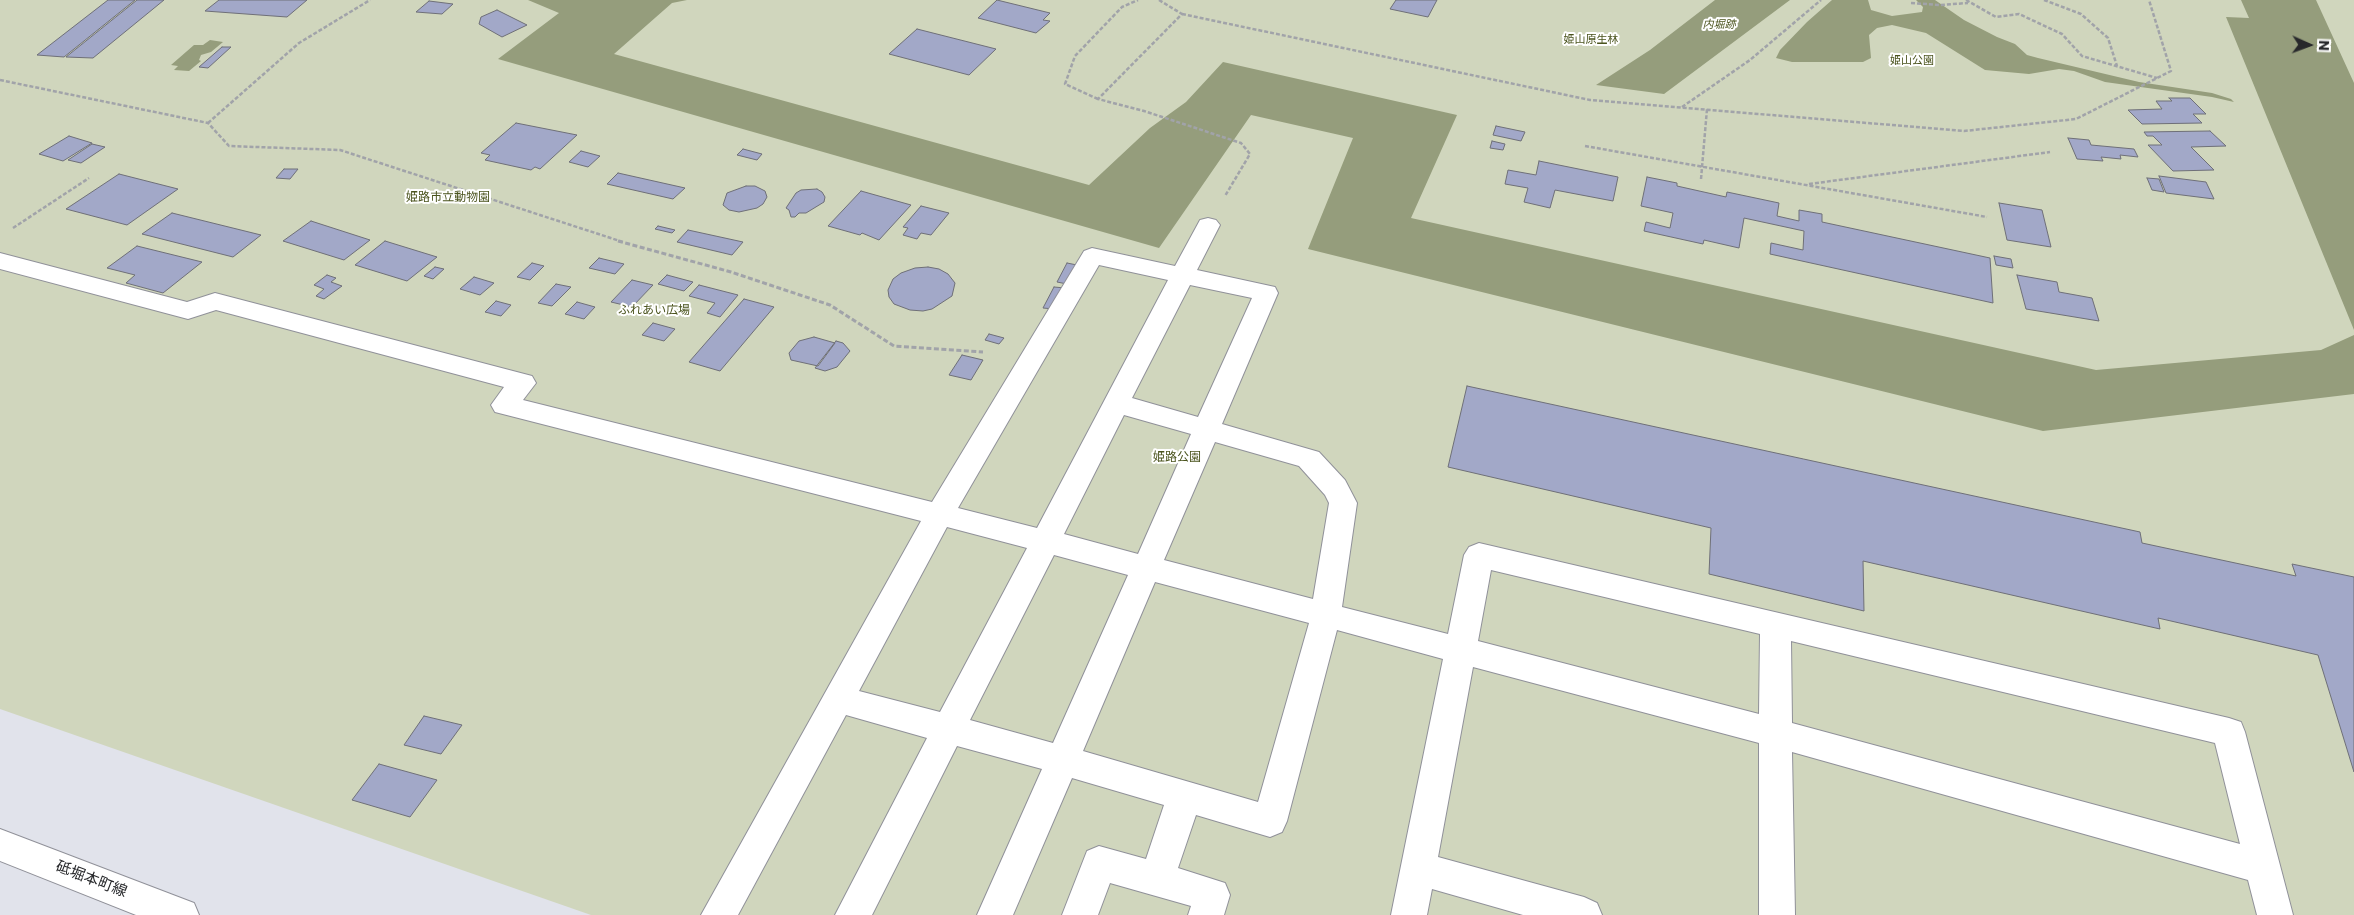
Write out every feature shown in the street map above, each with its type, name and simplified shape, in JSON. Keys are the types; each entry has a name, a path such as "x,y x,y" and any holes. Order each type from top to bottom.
{"street":[{"path":"853,915 1208,225"},
{"path":"719,915 940,515 1092,256 1266,293 995,915"},
{"path":"0,261 188,311 215,301 523,383 504,405 1045,541 1776,733 2263,867"},
{"path":"838,699 1062,760 1270,820 1326,616 1343,503 1335,488 1309,459 1116,403"},
{"path":"1409,915 1479,555 2229,732 2275,915"},
{"path":"1775,625 1777,915"},
{"path":"1157,879 1185,795"},
{"name":"砥堀本町線","path":"0,845 182,915"},
{"path":"1080,915 1099,862 1212,894 1206,915"},
{"path":"1418,868 1584,915"}],"path":[{"path":"208,123 299,43 370,0"},
{"path":"1138,0 1122,7 1075,56 1065,84 1098,99 1144,111 1241,142 1250,154 1208,225"},
{"path":"1159,0 1182,14 1590,100 1964,131 2076,119 2171,71 2149,0"},
{"path":"1682,107 1750,60 1821,0"},
{"path":"1966,0 1968,4"},
{"path":"2044,0 2081,14 2108,38 2117,66"},
{"path":"1910,3 1968,4 1996,17 2019,14 2062,34 2082,56 2157,78"},
{"path":"1098,99 1182,14"},
{"path":"0,80 208,123 229,146 340,150 592,234 730,272 830,305 894,346 982,352"},
{"path":"1701,179 1707,109"},
{"path":"1585,146 1987,217"},
{"path":"1806,185 2050,152"},
{"path":"8,232 90,178"}],"green space":[{"name":"姫路公園","path":"0,0 2354,0 2354,915 591,915 0,709"}],"water":[{"path":"528,0 687,0 672,3 614,54 1089,185 1150,128 1186,102 1223,62 1457,115 1411,218 2096,370 2321,350 2354,335 2354,394 2043,431 1308,249 1353,138 1251,115 1159,248 498,59 559,13"},
{"name":"内堀跡","path":"1715,0 1790,0 1664,94 1596,85 1650,50"},
{"path":"1832,0 1868,0 1871,10 1892,16 1922,12 1923,7 1916,0 1935,0 1964,20 2015,44 2027,55 2139,82 2212,93 2231,99 2234,102 2212,97 2105,82 2074,71 2059,69 2029,74 1985,70 1926,33 1892,25 1877,28 1869,35 1871,58 1863,62 1792,62 1776,58 1780,50 1807,22"},
{"path":"2241,0 2316,0 2354,83 2354,330 2226,17 2249,18"},
{"path":"210,40 223,42 211,52 201,55 199,60 201,61 189,71 174,70 178,66 171,65 194,45 203,45"}],"building":[{"path":"108,0 135,0 64,57 37,55"},
{"path":"137,0 164,0 93,58 66,57"},
{"path":"219,0 307,0 287,17 205,11"},
{"path":"997,0 1050,13 1043,20 1050,21 1036,33 978,18"},
{"path":"1396,0 1437,0 1428,17 1390,9"},
{"path":"429,1 453,4 442,14 416,12"},
{"path":"497,10 527,25 502,37 479,24 481,17"},
{"path":"917,29 996,49 969,75 889,54"},
{"path":"222,47 231,47 208,68 199,67"},
{"path":"2169,98 2190,98 2206,114 2193,114 2202,123 2142,124 2128,110 2162,109 2156,101 2172,101"},
{"path":"516,123 577,135 540,169 535,167 531,170 485,160 490,155 481,153"},
{"path":"1496,126 1525,132 1521,141 1493,135"},
{"path":"2210,131 2226,146 2191,147 2214,170 2173,171 2148,145 2162,145 2153,136 2147,136 2144,132"},
{"path":"69,136 92,143 63,161 39,154"},
{"path":"2068,138 2089,140 2091,145 2134,149 2138,157 2120,155 2121,159 2101,157 2103,161 2077,159"},
{"path":"1492,141 1505,144 1503,150 1490,148"},
{"path":"92,144 105,147 81,163 68,160"},
{"path":"743,149 762,154 757,160 737,155"},
{"path":"581,151 600,156 588,167 569,162"},
{"path":"1539,161 1618,177 1613,201 1555,190 1550,208 1524,202 1528,188 1505,184 1508,170 1536,175"},
{"path":"284,169 298,169 290,179 276,178"},
{"path":"618,173 685,188 673,199 607,184"},
{"path":"119,174 178,189 127,225 66,209"},
{"path":"2159,176 2206,182 2214,199 2166,193"},
{"path":"1647,177 1677,183 1677,186 1726,197 1727,192 1779,203 1777,216 1799,221 1799,210 1822,214 1822,222 1990,258 1993,303 1770,254 1771,243 1803,250 1804,231 1744,218 1739,248 1704,240 1703,244 1644,231 1646,222 1670,228 1673,213 1641,206"},
{"path":"2147,178 2159,179 2164,192 2152,190"},
{"path":"746,186 755,186 765,191 767,197 763,204 757,208 739,212 729,210 723,205 727,193"},
{"path":"817,189 825,197 824,202 806,213 799,213 795,217 791,217 789,210 786,208 796,193 801,190"},
{"path":"861,191 911,205 879,240 862,233 860,235 828,226"},
{"path":"1999,203 2042,210 2051,247 2007,240"},
{"path":"921,206 949,213 931,235 921,233 917,239 903,235 908,228 903,227"},
{"path":"172,213 261,235 233,257 142,234"},
{"path":"311,221 370,240 344,260 283,241"},
{"path":"658,226 675,230 672,233 655,229"},
{"path":"688,230 743,242 732,255 677,242"},
{"path":"385,241 437,257 407,281 355,265"},
{"path":"137,246 202,262 163,293 126,283 135,275 107,268"},
{"path":"1994,256 2011,259 2013,268 1996,265"},
{"path":"599,258 624,264 615,274 589,268"},
{"path":"532,263 544,266 530,280 517,277"},
{"path":"1067,263 1077,265 1067,284 1057,282"},
{"path":"435,267 444,269 433,279 424,276"},
{"path":"928,267 939,269 948,274 955,283 952,296 932,309 923,311 910,310 894,304 889,297 888,290 893,279 901,273 915,268"},
{"path":"327,275 336,278 331,282 342,286 324,299 316,296 324,289 314,285"},
{"path":"667,275 693,282 684,291 658,284"},
{"path":"2017,275 2057,282 2059,292 2092,298 2099,321 2026,309"},
{"path":"474,277 494,283 480,295 460,289"},
{"path":"632,280 653,285 632,307 611,302"},
{"path":"556,284 571,287 552,306 538,303"},
{"path":"699,285 738,295 720,317 707,313 715,303 689,296"},
{"path":"1054,287 1065,288 1054,309 1043,308"},
{"path":"744,299 774,307 720,371 689,362"},
{"path":"496,301 511,305 501,316 485,312"},
{"path":"577,302 595,307 584,319 565,314"},
{"path":"653,323 675,329 664,341 642,335"},
{"path":"989,334 1004,338 999,344 985,340"},
{"path":"814,337 835,343 818,366 791,360 789,353 799,341"},
{"path":"836,341 843,343 850,351 837,367 825,371 815,368"},
{"path":"962,355 983,360 971,380 949,375"},
{"path":"1467,386 2140,532 2142,543 2296,576 2292,564 2354,577 2354,772 2318,655 2158,618 2160,629 1863,561 1864,611 1709,574 1711,528 1448,467"},
{"path":"424,716 462,725 441,754 404,745"},
{"path":"379,764 437,780 410,817 352,800"}],"park label":[{"name":"姫山原生林","path":"1591,40"},
{"name":"姫山公園","path":"1912,61"},
{"name":"姫路市立動物園","path":"448,198"},
{"name":"ふれあい広場","path":"654,311"}]}
